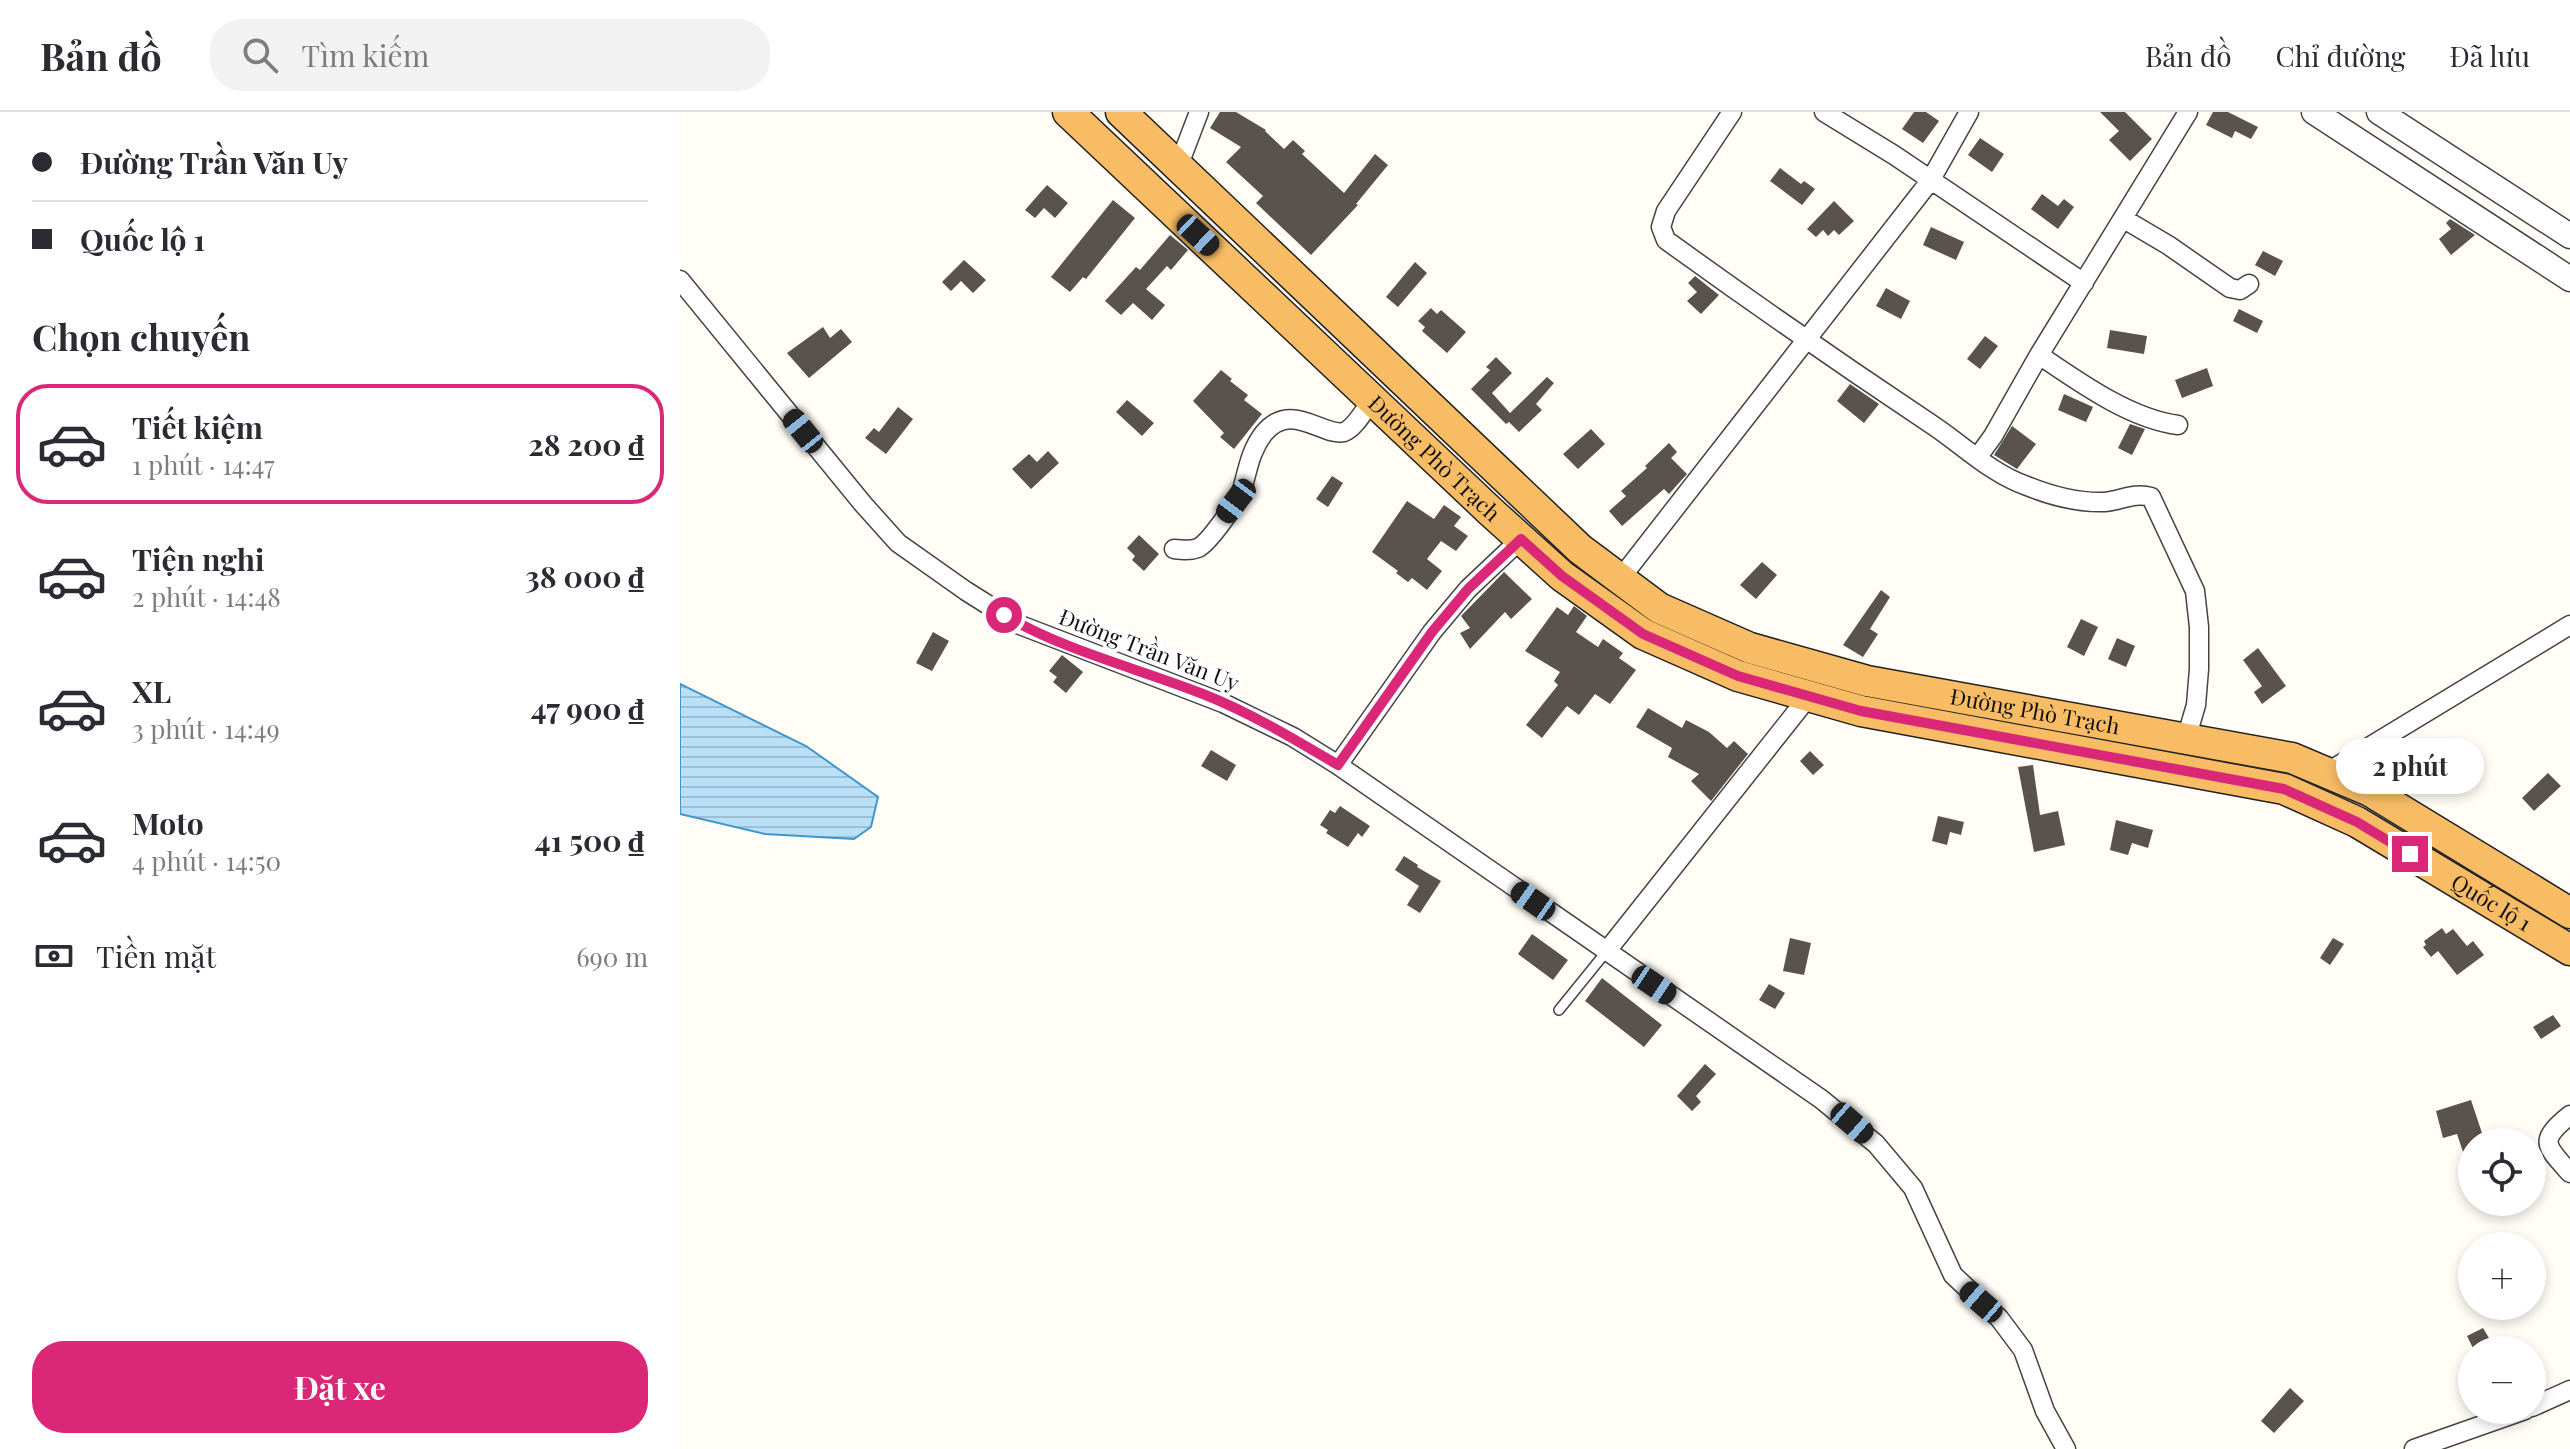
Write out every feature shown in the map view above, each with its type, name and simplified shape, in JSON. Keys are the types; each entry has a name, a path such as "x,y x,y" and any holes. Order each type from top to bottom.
{"highway":[{"name":"Đường Phò Trạch","path":"1068,112 1521,539 1562,576 1643,634 1738,676 1861,711 2284,789"},
{"name":"Đường Phò Trạch","path":"1121,112 1580,549 1659,608 1750,648 1867,681 2292,758"},
{"name":"Quốc lộ 1","path":"2292,758 2370,791 2570,913"},
{"name":"Quốc lộ 1","path":"2284,789 2357,822 2570,950"}],"street":[{"path":"1178,167 1199,112"},
{"path":"1732,112 1666,211 1661,227 1666,240 1806,341 1959,443 1997,473 2027,487 2076,502 2107,502 2142,494 2151,497 2195,591 2199,669 2196,705 2186,739"},
{"path":"1824,112 1894,155 2084,283"},
{"path":"1620,579 1930,181 1969,112"},
{"path":"1977,458 2188,112"},
{"path":"2314,112 2570,279"},
{"path":"2379,112 2570,236"},
{"path":"2124,219 2230,288 2244,289 2249,284"},
{"name":"Đường Trần Văn Uy","path":"680,280 898,543 1020,625 1223,703 1293,737 1821,1099 1876,1144 1913,1188 1953,1275 1999,1318 2016,1339 2029,1363 2045,1411 2066,1449"},
{"path":"2039,355 2092,389 2150,419 2178,425"},
{"path":"1174,549 1193,549 1204,544 1240,495 1252,452 1270,427 1284,421 1304,420 1343,432 1351,427 1372,400"},
{"path":"1338,765 1432,632 1468,589 1521,539"},
{"path":"2326,773 2570,625"},
{"path":"1606,952 1809,696"},
{"path":"2570,1115 2551,1130 2548,1145 2570,1173"},
{"path":"2546,1401 2570,1390"},
{"path":"2414,1449 2485,1424"}],"lane":[{"path":"1559,1010 1606,952"}],"water":[{"path":"680,684 806,746 878,797 871,827 854,839 765,834 680,814"}],"building":[{"path":"1220,112 1236,112 1266,130 1284,149 1293,140 1305,151 1302,154 1344,193 1375,154 1388,165 1358,205 1311,255 1256,203 1263,196 1226,162 1241,147 1210,128"},
{"path":"1914,112 1926,112 1939,121 1923,143 1902,129"},
{"path":"2100,112 2125,112 2152,139 2130,161 2109,140 2119,131"},
{"path":"2213,112 2228,112 2258,127 2251,139 2235,131 2232,138 2206,125"},
{"path":"1980,138 2004,154 1992,172 1968,155"},
{"path":"1780,168 1801,184 1804,181 1815,189 1802,205 1770,181"},
{"path":"1047,185 1068,203 1055,218 1044,208 1035,218 1025,210"},
{"path":"2042,194 2058,206 2064,199 2074,207 2058,229 2031,209"},
{"path":"1113,200 1135,218 1086,279 1083,277 1070,292 1051,277"},
{"path":"1834,201 1854,221 1839,235 1834,230 1828,236 1823,230 1816,237 1807,229"},
{"path":"2450,219 2475,235 2451,255 2439,239 2451,229 2446,223"},
{"path":"1931,227 1964,242 1956,260 1923,245"},
{"path":"1170,235 1188,250 1171,270 1167,266 1146,289 1165,305 1152,320 1133,303 1121,315 1105,301 1136,267 1140,270"},
{"path":"2263,251 2283,261 2275,276 2255,265"},
{"path":"964,260 986,280 973,293 961,281 951,291 942,282"},
{"path":"1415,262 1427,273 1398,307 1386,297"},
{"path":"1695,276 1719,295 1701,314 1687,301 1697,292 1688,283"},
{"path":"1886,288 1910,301 1901,319 1876,306"},
{"path":"1431,308 1437,314 1441,310 1466,332 1447,353 1422,331 1425,327 1418,321"},
{"path":"2239,309 2263,321 2257,333 2233,321"},
{"path":"823,327 830,338 841,329 852,342 809,378 787,353"},
{"path":"2110,330 2147,336 2144,354 2107,348"},
{"path":"1985,336 1998,346 1980,369 1967,359"},
{"path":"1496,357 1512,373 1492,393 1510,413 1547,377 1554,383 1536,404 1542,410 1519,432 1509,422 1506,424 1471,389 1490,370 1486,367"},
{"path":"2207,368 2213,386 2182,398 2175,380"},
{"path":"1221,370 1248,395 1244,400 1262,414 1234,449 1220,437 1224,433 1193,401"},
{"path":"1850,384 1879,404 1864,423 1837,401"},
{"path":"2064,394 2093,407 2086,422 2058,410"},
{"path":"1127,400 1154,423 1142,436 1116,412"},
{"path":"898,407 913,419 886,454 865,438 874,428 879,432"},
{"path":"2130,424 2145,429 2132,455 2118,448"},
{"path":"2012,426 2036,444 2017,469 1994,455"},
{"path":"1591,429 1605,444 1578,469 1563,454"},
{"path":"1669,443 1677,452 1671,458 1687,474 1669,494 1664,489 1622,526 1609,511 1626,496 1621,491"},
{"path":"1048,451 1059,463 1031,489 1012,469 1029,454 1037,462"},
{"path":"1332,476 1343,483 1328,507 1316,499"},
{"path":"1407,501 1434,519 1444,505 1461,517 1454,526 1468,536 1456,551 1441,541 1427,559 1442,571 1427,590 1412,578 1408,582 1372,552"},
{"path":"1139,535 1159,554 1144,571 1132,560 1135,556 1127,548"},
{"path":"1762,562 1777,575 1756,599 1740,585"},
{"path":"1504,572 1532,599 1511,619 1505,612 1470,649 1460,633 1470,628 1461,616"},
{"path":"1881,590 1890,597 1870,629 1878,634 1863,657 1843,645"},
{"path":"1574,606 1587,616 1576,632 1598,647 1603,639 1623,653 1619,658 1636,670 1610,704 1595,694 1579,715 1567,706 1542,738 1526,725 1558,685 1554,681 1560,672 1525,651 1557,607 1568,615"},
{"path":"2081,619 2098,627 2084,656 2067,647"},
{"path":"933,632 949,641 932,671 916,663"},
{"path":"2117,638 2135,646 2126,667 2108,659"},
{"path":"2258,648 2286,686 2262,704 2254,692 2262,686 2243,660"},
{"path":"1062,655 1083,672 1066,693 1053,682 1057,677 1049,671"},
{"path":"1648,708 1682,728 1686,720 1709,732 1727,748 1734,741 1748,754 1711,801 1691,781 1699,774 1668,757 1672,748 1636,727"},
{"path":"1211,750 1236,765 1227,781 1201,766"},
{"path":"1810,751 1824,765 1813,775 1800,761"},
{"path":"2033,765 2040,815 2058,811 2065,845 2034,852 2018,767"},
{"path":"2548,773 2561,786 2534,811 2522,798"},
{"path":"1340,806 1370,826 1362,837 1358,833 1348,847 1326,833 1328,830 1320,825 1330,810 1335,813"},
{"path":"1938,816 1964,822 1961,835 1950,832 1947,845 1932,841"},
{"path":"2116,820 2153,830 2148,848 2132,843 2128,855 2110,850"},
{"path":"1404,856 1441,881 1420,913 1407,905 1419,886 1395,870"},
{"path":"2442,928 2446,934 2453,929 2467,946 2473,941 2484,955 2457,975 2438,951 2431,957 2423,947 2426,945 2424,941"},
{"path":"1532,934 1568,960 1553,980 1518,954"},
{"path":"1790,938 1811,943 1804,975 1783,971"},
{"path":"2333,938 2344,944 2330,965 2320,958"},
{"path":"1602,978 1662,1025 1644,1047 1585,1001"},
{"path":"1769,984 1785,993 1775,1009 1759,1000"},
{"path":"2553,1015 2561,1026 2541,1039 2533,1027"},
{"path":"1705,1064 1716,1074 1696,1096 1701,1102 1692,1111 1677,1096"},
{"path":"2471,1100 2480,1128 2458,1128 2458,1137 2457,1134 2443,1138 2436,1111"},
{"path":"2483,1328 2488,1336 2467,1336"},
{"path":"2290,1388 2304,1401 2274,1433 2261,1421"}],"route":[{"path":"1004,615 1036,632 1223,703 1293,737 1338,765 1432,632 1468,589 1521,539 1562,576 1643,634 1738,676 1861,711 2284,789 2357,822 2410,854"}]}
